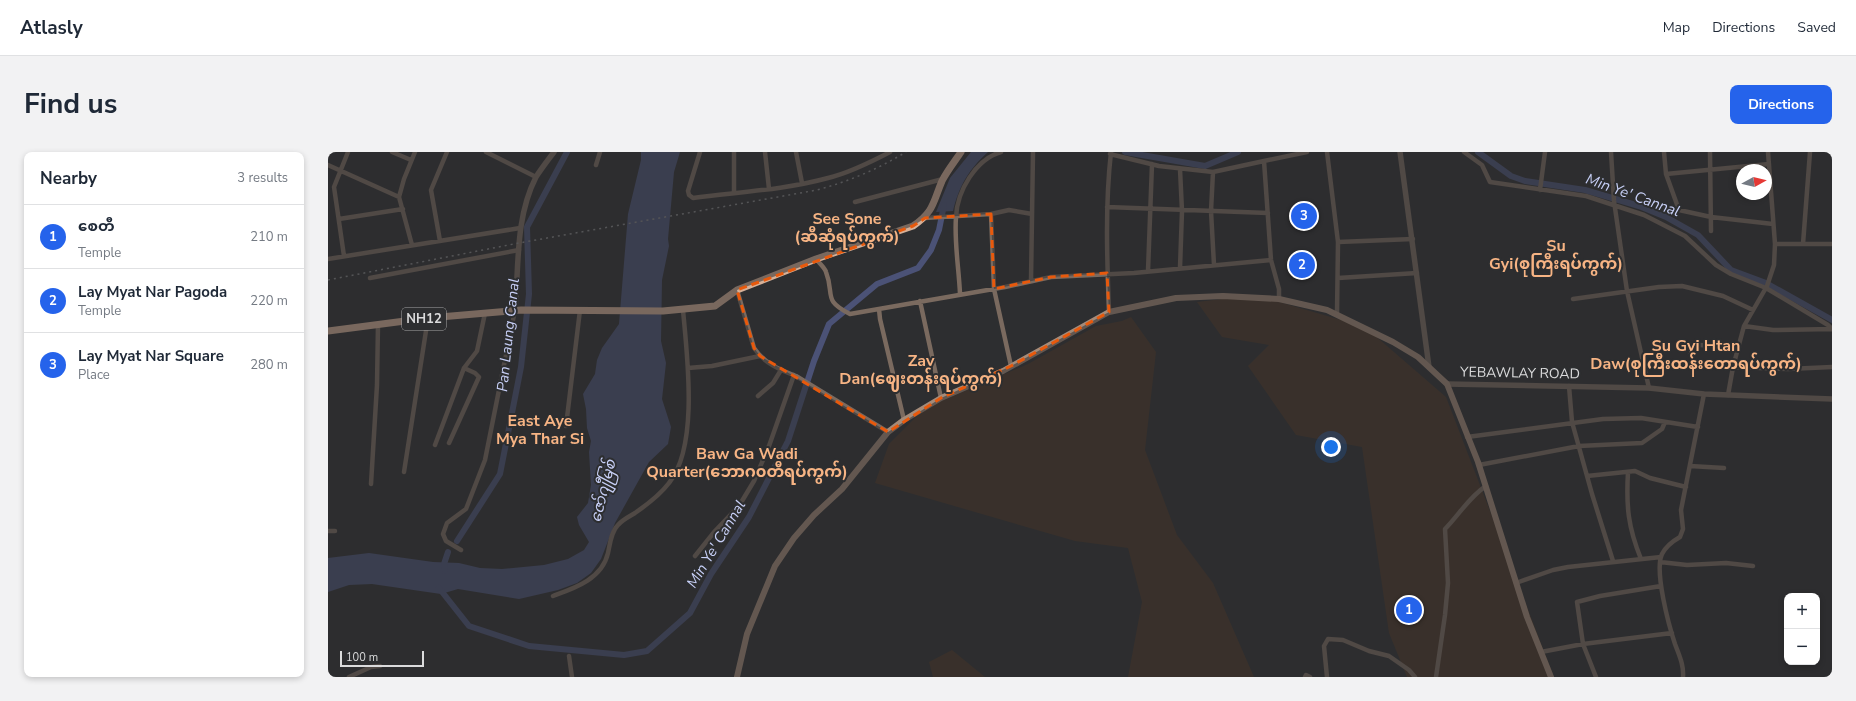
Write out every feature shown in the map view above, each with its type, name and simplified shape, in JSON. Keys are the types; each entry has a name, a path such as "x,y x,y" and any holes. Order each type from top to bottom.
{"highway":[{"path":"929,218 943,179 961,152"},
{"name":"NH12","path":"328,331 428,318 518,310 611,309 664,311 715,306 737,290 816,259 913,226 929,218"}],"main road":[{"path":"737,677 747,634 775,566 794,538 814,515 842,489 888,432 904,420 941,398 1011,366 1109,312 1176,298 1223,296 1279,299 1327,310 1394,342 1418,357 1447,384 1479,465 1516,583 1551,677"}],"street":[{"path":"344,256 334,187 348,152"},
{"path":"392,152 411,160"},
{"path":"412,245 399,197 415,152"},
{"path":"440,241 431,190 447,152"},
{"path":"486,152 536,177"},
{"path":"497,157 500,152"},
{"path":"461,550 446,541 443,534 447,523 466,509 485,460 518,310 520,228 524,211 536,177 554,152"},
{"path":"596,165 600,152"},
{"path":"700,152 688,191 689,196 692,198 768,189 829,178 871,162 890,152"},
{"path":"734,152 734,192"},
{"path":"765,152 768,189"},
{"path":"796,152 802,183"},
{"path":"960,294 954,216 968,179 978,166 990,157 1001,152"},
{"path":"1031,281 1033,152"},
{"path":"1109,312 1107,273 1107,207 1110,153 1152,164 1180,169 1212,172 1264,161 1288,154 1307,152"},
{"path":"1327,152 1338,242 1337,314"},
{"path":"1400,152 1413,239 1429,367"},
{"path":"1464,152 1482,165 1490,182 1586,196 1614,203 1644,215 1685,236 1716,266 1731,274 1766,287 1828,325 1832,329"},
{"path":"1540,190 1545,152"},
{"path":"1611,152 1614,203 1628,291 1649,388"},
{"path":"1664,152 1666,174 1679,210 1711,217 1774,224"},
{"path":"1710,152 1711,231"},
{"path":"1768,152 1769,164"},
{"path":"1803,244 1810,152"},
{"path":"1264,161 1271,260 1279,289 1279,299"},
{"path":"1148,271 1152,164"},
{"path":"328,165 399,197"},
{"path":"1666,174 1736,166"},
{"path":"1180,169 1182,211 1180,268"},
{"path":"1212,172 1211,211 1214,265"},
{"path":"855,202 943,179"},
{"path":"1728,395 1733,367 1744,326 1773,273 1775,244 1772,200"},
{"path":"1107,207 1182,211 1268,213"},
{"path":"339,219 403,209"},
{"path":"929,218 991,214 1009,210 1032,214"},
{"path":"991,214 994,289 1011,366"},
{"path":"328,259 344,256 359,256 412,245 520,228"},
{"path":"1338,242 1413,239"},
{"path":"1775,244 1832,244"},
{"path":"370,278 519,250"},
{"path":"816,259 826,271 831,302 837,308 850,314 994,289 1051,277 1148,271 1271,260"},
{"path":"1338,278 1417,273"},
{"path":"1573,299 1628,291 1682,286 1722,296 1752,310"},
{"path":"737,290 754,348 760,356 781,370 824,392 888,432"},
{"path":"920,301 941,398"},
{"path":"879,309 880,319 904,420"},
{"path":"566,426 580,310"},
{"path":"553,596 583,585 601,569 608,555 613,532 618,524 653,501 670,482 681,464 686,434 688,368 683,310"},
{"path":"435,445 464,368 477,351 485,313"},
{"path":"404,472 428,318"},
{"path":"370,484 377,385 378,324"},
{"path":"1744,326 1773,330 1832,329"},
{"path":"1698,345 1739,347"},
{"path":"688,368 712,366 760,356"},
{"path":"1733,367 1788,369 1832,367"},
{"path":"449,443 479,377 475,372 464,368"},
{"path":"758,396 773,383 781,370"},
{"path":"695,556 715,531 739,506 754,481 769,446 795,376"},
{"name":"YEBAWLAY ROAD","path":"1447,384 1649,388 1704,394 1832,399"},
{"path":"1569,386 1572,422 1613,561"},
{"path":"1683,677 1683,666 1672,633 1661,586 1661,559 1671,542 1680,537 1683,529 1681,510 1704,394"},
{"path":"1467,437 1572,422 1641,418 1698,427"},
{"path":"1479,465 1579,446 1642,443 1662,429 1665,422"},
{"path":"1690,466 1724,468"},
{"path":"1587,476 1635,471 1650,478 1686,487"},
{"path":"1628,472 1627,514 1634,542 1641,558"},
{"path":"1436,677 1448,583 1445,529 1457,517 1475,494 1486,486"},
{"path":"328,531 335,531"},
{"path":"1516,583 1553,570 1641,558 1661,559 1687,565 1726,563 1753,566"},
{"path":"1596,677 1583,644 1578,602 1600,596 1661,586"},
{"path":"1541,652 1583,644 1672,633"},
{"path":"1327,677 1324,646 1328,639 1337,638 1369,651 1389,656 1410,670 1416,677"},
{"path":"569,656 572,677"},
{"path":"348,677 371,667 380,666"},
{"path":"1305,677 1310,677"}],"highlighted area":[{"path":"991,214 994,289 1051,277 1107,273 1109,312 1011,366 941,398 888,432 760,356 754,348 737,290 913,226 925,218"}],"shaded area":[{"path":"1255,295 1365,327 1446,397 1554,677 1407,677 1389,633 1362,447 1296,435 1248,366 1269,345 1222,337 1197,302"},
{"path":"1131,317 1156,352 1145,450 1177,535 1213,583 1254,677 1128,677 1142,602 1128,548 1075,541 875,483 889,444 925,408 1028,364 1096,326 1122,321"},
{"path":"952,650 985,677 933,677 929,662"}],"water":[{"name":"ဇော်ဂျီမြစ်","path":"641,152 680,152 674,172 668,239 669,246 662,280 661,341 666,363 662,399 671,427 668,444 649,462 615,523 601,559 591,573 577,583 558,590 519,599 458,589 441,594 372,584 349,585 328,592 328,558 369,553 433,562 459,563 480,568 502,569 544,565 568,559 584,550 589,542 579,525 577,517 588,503 591,485 589,452 591,441 587,428 586,409 583,394 595,374 597,360 602,348 619,324 628,214 641,160"},
{"path":"971,152 988,152 975,165 966,178 958,194 953,211 936,212 950,178"}],"waterway":[{"name":"Pan Laung Canal","path":"457,541 500,474 521,367 529,294 527,227 567,152"},
{"name":"Min Ye' Cannal","path":"1125,152 1205,166 1238,152"},
{"name":"Min Ye' Cannal","path":"1478,152 1511,176 1525,181 1585,190 1639,206 1666,217 1698,235 1731,270 1766,283 1832,320"},
{"name":"Min Ye' Cannal","path":"439,588 469,626 529,646 624,655 647,651 690,613 711,574 749,517 788,441 814,361 829,324 877,284 918,268 931,250 939,230 944,205"},
{"path":"445,571 444,564 448,552"}],"railway":[{"path":"328,280 519,243 817,190 841,183 863,174 906,152"}],"place":[{"name":"Lay Myat Nar Square","path":"1304,216"},
{"name":"Lay Myat Nar Pagoda","path":"1302,265"},
{"name":"စေတီ","path":"1409,610"}],"district":[{"name":"See Sone (ဆီဆုံရပ်ကွက်)","path":"847,228"},
{"name":"Su Gyi(စုကြီးရပ်ကွက်)","path":"1556,255"},
{"name":"Su Gyi Htan Daw(စုကြီးထန်းတောရပ်ကွက်)","path":"1696,355"},
{"name":"Zay Dan(ဈေးတန်းရပ်ကွက်)","path":"921,370"},
{"name":"East Aye Mya Thar Si","path":"540,430"},
{"name":"Baw Ga Wadi Quarter(ဘောဂ၀တီရပ်ကွက်)","path":"747,463"}]}
